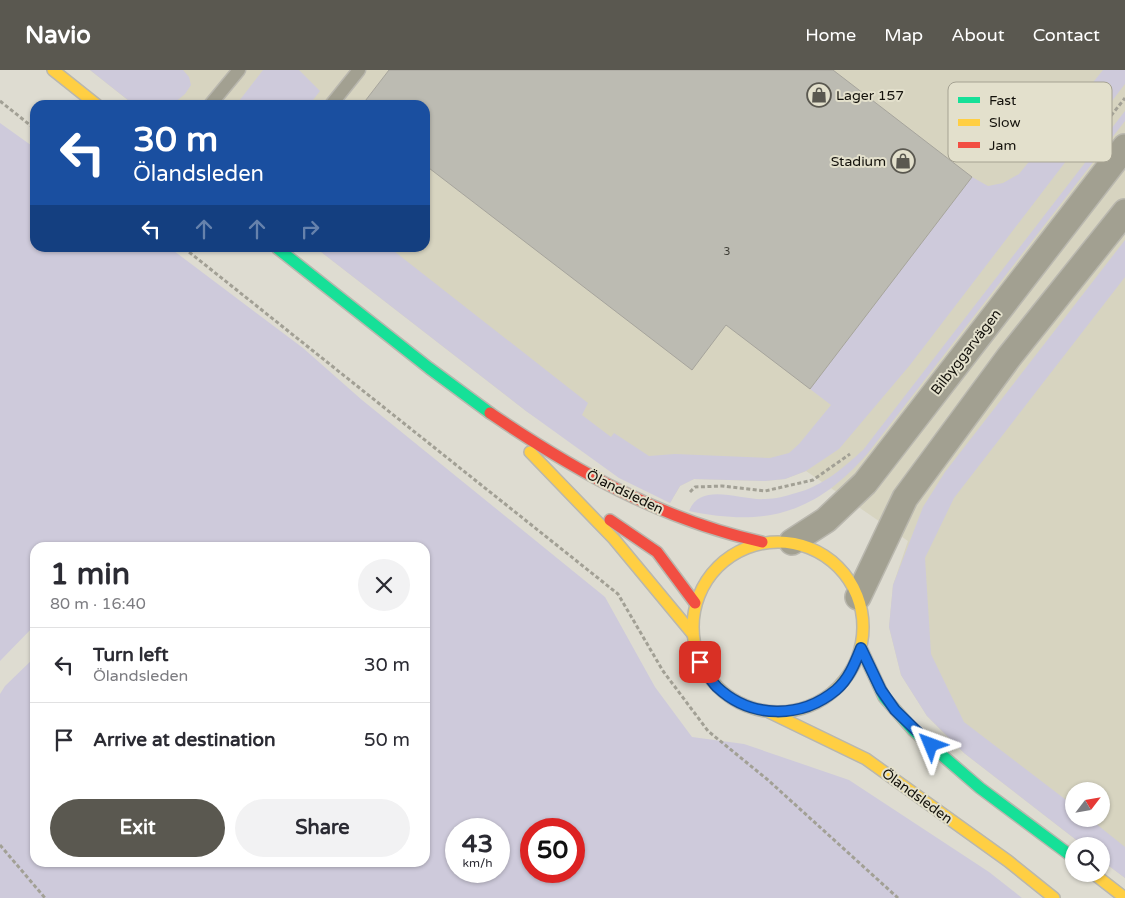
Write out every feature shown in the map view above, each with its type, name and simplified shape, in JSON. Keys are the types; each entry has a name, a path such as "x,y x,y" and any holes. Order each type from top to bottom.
{"main road":[{"path":"52,70 91,100"},
{"name":"Ölandsleden","path":"282,252 498,420 598,481 679,518 710,529 762,542 792,542 817,551 840,568 858,597 864,624 861,648 852,670 837,689 817,704 794,711 770,712"},
{"name":"Ölandsleden","path":"498,420 577,499 641,570 692,633"},
{"name":"Ölandsleden","path":"577,499 657,552 695,603"},
{"name":"Ölandsleden","path":"762,542 737,551 709,576 695,603 692,633 700,662 717,686 741,704 770,712 866,759 1008,861 1054,898"},
{"path":"861,648 881,690 895,710 942,757 1065,851"},
{"path":"1104,882 1125,898"}],"street":[{"name":"Bilbyggarvägen","path":"792,542 826,520 865,483 1125,147"},
{"path":"858,597 905,498 1009,357 1125,212"}],"lane":[{"path":"214,100 239,70"},
{"path":"335,100 359,70"}],"path":[{"path":"1112,114 1125,98"},
{"path":"0,101 30,125"},
{"path":"189,252 618,594 664,671 708,731 768,780 898,898"},
{"path":"679,518 681,501 695,487 722,486 766,491 813,480 852,453"},
{"path":"618,594 641,570"},
{"path":"0,845 45,898"}],"shaded area":[{"path":"90,70 1125,70 1125,878 1110,867 1110,837 1072,837 964,753 927,716 901,675 889,627 893,585 908,541 806,471 785,479 765,481 694,479 680,486 670,503 526,411 321,252 430,252 430,100 128,100"},
{"path":"90,70 183,70 189,77 191,85 178,100 128,100"},
{"path":"263,70 299,70 320,91 313,100 240,100"},
{"path":"1103,70 1125,70 1125,84 1112,101 1112,82 1093,82"},
{"path":"1125,111 1125,121 1112,138 1112,128"},
{"path":"0,123 30,144 30,252 175,252 303,348 362,400 605,597 655,687 692,737 744,744 849,780 989,872 1022,898 0,898 0,694 5,686 30,662 30,867 430,867 430,542 30,542 30,630 0,661"},
{"path":"1029,162 1065,162 910,365 839,449 806,471 785,479 765,481 694,479 680,486 670,503 619,478 526,411 321,252 395,252 588,403 582,415 611,437 614,433 649,456 675,454 770,458 789,453 799,444 831,405 810,389 972,177 988,186 1003,183 1019,174"},
{"path":"1086,162 1093,162 868,453 848,474 828,490 788,511 766,516 742,517 717,516 689,511 695,502 703,497 712,495 722,494 769,499 806,490 832,476 863,450"},
{"path":"1125,240 1125,277 954,498 925,558 931,654 964,722 1065,799 1065,828 1101,828 1125,847 1125,878 1110,867 1110,837 1072,837 964,753 927,716 901,675 889,627 893,585 923,507 945,472"}],"building":[{"path":"389,70 833,70 948,159 948,162 953,162 972,177 810,389 726,325 692,370 430,169 430,100 366,100"}],"traffic: fast":[{"path":"282,252 429,368 490,413"},
{"path":"861,648 884,697 914,731 980,788 1065,851"}],"traffic: slow":[{"path":"53,70 91,100"},
{"path":"530,452 614,539 692,633"},
{"path":"770,542 786,542 818,552 832,561 844,573 853,587 859,602 863,627 859,652 853,667 844,681 832,693 818,702 803,708 786,712 770,712 738,702 724,693 712,681 703,667 697,652 693,635 693,619 703,587 712,573 724,561 738,552 753,546 770,542"},
{"path":"769,712 866,759 1008,861 1054,898"},
{"path":"1104,882 1125,898"}],"traffic: jam":[{"path":"490,413 554,454 620,491 689,521 762,542"},
{"path":"610,520 657,552 695,603"}],"place":[{"name":"Lager 157","path":"819,95"},
{"name":"Stadium","path":"903,161"}],"route":[{"path":"700,662 717,686 741,704 770,712 794,711 817,704 837,689 852,670 861,648 881,690 895,710 931,745"}]}
